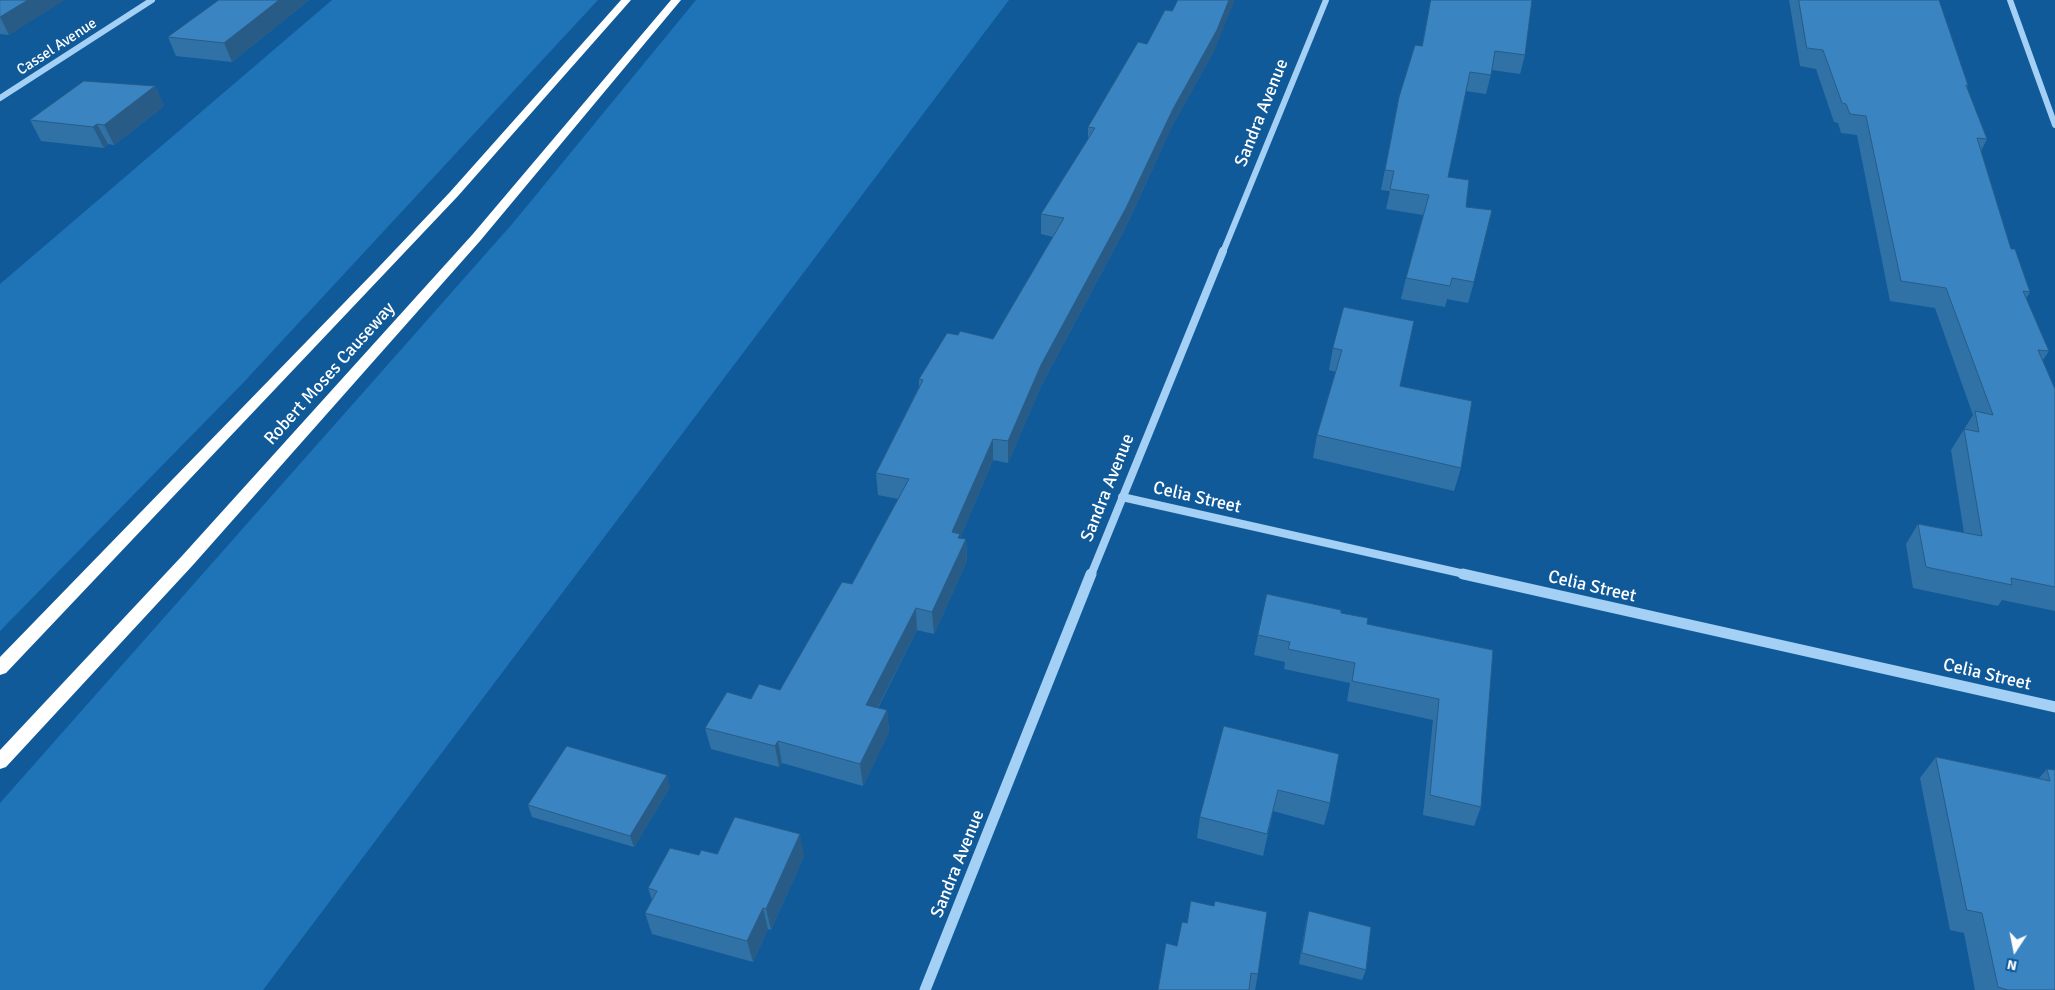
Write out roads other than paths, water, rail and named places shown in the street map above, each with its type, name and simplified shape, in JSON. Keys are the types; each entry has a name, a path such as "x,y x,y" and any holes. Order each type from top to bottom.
{"highway":[{"name":"Robert Moses Causeway","path":"0,668 454,194 626,0"},
{"name":"Robert Moses Causeway","path":"0,762 207,540 476,238 676,0"}],"street":[{"name":"Cassel Avenue","path":"0,98 152,0"},
{"name":"Sandra Avenue","path":"925,990 1122,498 1326,0"},
{"path":"2010,0 2055,126"},
{"name":"Celia Street","path":"1122,498 2055,707"}]}
